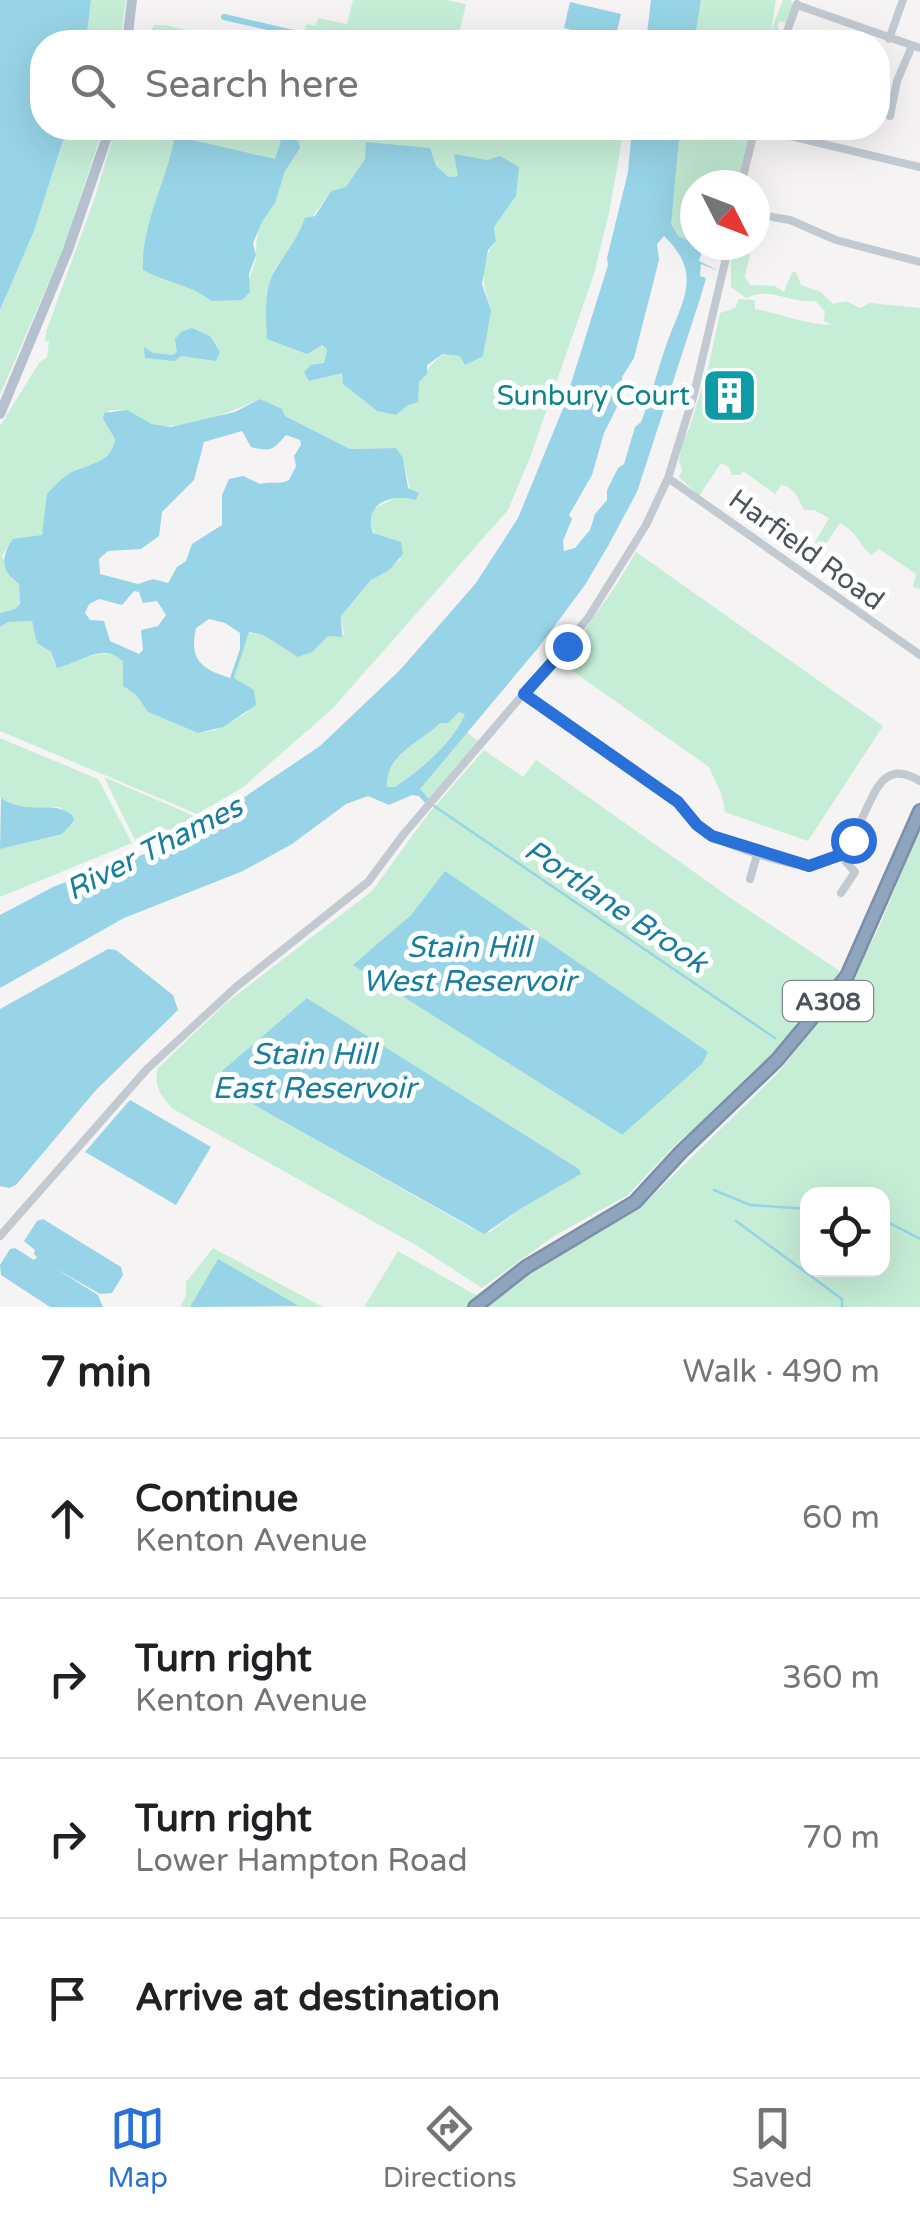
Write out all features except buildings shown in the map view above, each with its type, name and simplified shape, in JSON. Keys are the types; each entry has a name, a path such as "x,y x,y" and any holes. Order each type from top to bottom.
{"highway":[{"name":"A308","path":"475,1307 526,1267 635,1202 681,1152 766,1072 847,976 920,812"}],"main road":[{"path":"129,30 132,0"},
{"path":"0,414 68,250 106,140"}],"street":[{"path":"890,33 902,0"},
{"path":"788,30 798,2 866,30"},
{"path":"890,40 916,47 897,81 890,116"},
{"path":"745,170 753,140"},
{"path":"806,140 920,167"},
{"path":"770,217 790,220 836,240 920,262"},
{"path":"0,1236 147,1069 236,987 368,882 403,835 567,646 646,526 668,478 694,394 726,260"},
{"name":"Harfield Road","path":"668,478 920,655"},
{"path":"524,694 678,802 704,831 809,866 840,855 853,840 877,786 886,776 906,772 920,781"},
{"path":"750,880 758,852"},
{"path":"840,855 856,872 841,893"}],"green space":[{"path":"91,0 126,0 122,30 87,30"},
{"path":"353,0 447,0 466,4 460,30 304,30 306,24 316,26 318,18 347,24"},
{"path":"700,0 776,0 771,30 694,30"},
{"path":"783,0 790,0 795,6 788,24 780,21 780,30 771,30"},
{"path":"154,25 164,25 188,30 152,30"},
{"path":"63,140 99,140 64,247 0,395 0,310 34,231"},
{"path":"112,140 622,140 594,274 508,510 332,709 242,788 197,814 0,731 0,627 8,622 32,621 38,644 51,652 55,665 93,655 120,657 125,688 136,695 148,712 198,733 216,730 248,712 240,683 234,678 247,633 263,635 295,655 328,636 344,635 341,616 371,580 401,559 374,532 371,518 372,510 410,490 403,458 396,448 350,449 260,399 208,419 166,426 129,412 110,410 103,419 115,439 114,448 98,463 76,470 46,509 42,535 14,542 2,556 12,579 19,584 20,601 15,609 0,613 0,426 39,363 47,357 46,332","holes":["455,155 487,160 516,196 494,227 496,241 484,266 491,311 460,356 444,354 435,361 396,415 377,411 343,384 342,372 324,364 327,350 266,304 274,270 331,191 346,188 365,159 436,166 449,177 458,176","275,203 260,228 247,287 211,301 198,290"]},
{"path":"678,140 749,140 741,170 680,170 680,241 664,216 671,215"},
{"path":"749,260 745,276 750,285 775,286 784,292 792,272 796,272 801,285 821,292 833,304 846,301 860,308 870,303 920,308 920,589 913,587 916,574 879,549 871,555 840,523 809,568 803,563 829,518 814,510 804,510 796,494 786,486 781,485 775,494 743,471 732,475 729,467 721,463 699,496 679,477 682,442 709,364 720,313 735,308 739,299 755,300 755,309 833,325 824,321 825,311 815,301 772,294 746,298 731,287 731,262"},
{"path":"636,552 883,726 808,841 725,812 709,767 561,663"},
{"path":"459,712 465,714 444,745 395,787 387,787 398,758"},
{"path":"467,732 479,742 429,799 420,789"},
{"path":"0,738 98,779 132,843 0,897 0,849 33,840 74,821 60,807 22,809 0,798"},
{"path":"484,750 523,777 536,760 844,974 760,1073 677,1143 628,1195 554,1236 482,1288 419,1247 173,1109 157,1086 158,1068 226,1003 372,891 429,813","holes":["445,872 659,1100 621,1135 354,965 411,915","307,998 579,1169 581,1174 522,1208 490,1232 473,1229 215,1083 223,1070"]},
{"path":"104,777 194,816 169,832 137,844"},
{"path":"920,829 920,1307 486,1307 529,1273 648,1200 778,1073 855,975"},
{"path":"213,1248 323,1307 299,1307 218,1260 190,1307 180,1307 186,1296 186,1282"},
{"path":"398,1251 479,1297 467,1307 364,1307"}],"water":[{"path":"0,0 91,0 87,30 30,30 30,140 63,140 34,231 0,310"},
{"path":"651,0 701,0 696,30 647,30"},
{"path":"570,2 621,14 617,30 564,28"},
{"path":"174,140 192,140 275,159 281,140 298,140 300,148 285,171 275,203 253,243 256,255 249,274 250,292 242,300 211,301 143,270 150,219"},
{"path":"631,140 679,140 671,224 680,237 680,257 664,236 657,244 659,260 634,358 622,377 621,399 604,433 592,475 569,515 572,519 563,541 564,551 575,548 590,530 595,514 607,500 607,490 618,468 624,464 683,301 686,275 681,260 699,260 719,271 701,264 700,276 706,278 637,492 585,585 538,648 420,789 429,799 425,803 412,795 389,805 368,796 346,804 292,844 243,871 124,918 0,988 0,915 55,886 178,842 320,746 400,670 476,583 518,518 564,406 608,265","holes":["459,712 465,714 425,764 395,787 387,787 392,766 406,750"]},
{"path":"366,142 430,148 436,166 449,177 458,176 454,154 487,160 500,156 519,167 516,196 494,227 496,241 488,250 482,284 491,311 483,356 465,365 460,356 443,354 427,365 427,374 419,382 418,402 396,415 377,411 343,384 342,373 309,381 304,372 311,365 324,363 327,350 322,345 307,354 267,339 266,302 273,275 305,218 315,216 331,191 346,187 365,159"},
{"path":"192,328 210,336 220,352 216,361 181,356 175,361 145,358 144,347 153,353 173,355 177,352 175,339"},
{"path":"260,399 350,449 396,448 403,458 408,488 419,493 416,500 389,499 372,514 373,533 401,542 403,554 389,570 371,580 341,616 342,637 328,636 312,652 298,657 263,635 249,632 234,678 254,690 256,705 223,727 198,733 148,712 136,695 123,686 123,662 116,656 100,653 57,668 51,652 37,643 32,621 8,622 0,627 0,613 15,609 20,603 19,584 6,569 4,558 13,539 42,535 47,494 56,485 68,474 110,453 115,439 103,419 104,413 127,410 152,424 171,427 235,412","holes":["242,431 251,447 258,449 271,448 286,435 300,440 294,456 296,466 289,480 260,484 243,476 229,479 222,495 222,525 192,544 186,561 177,567 168,583 153,579 138,584 100,574 99,559 108,551 141,549 159,536 162,512 194,480 204,442","134,591 139,592 143,603 157,601 166,615 158,626 141,630 143,650 139,654 110,641 104,621 90,620 85,613 89,604 99,599 122,605","209,619 240,633 240,649 230,678 200,662 194,648 196,628"]},
{"path":"1,798 22,806 64,810 74,821 62,834 0,849"},
{"name":"Stain Hill West Reservoir","path":"445,871 708,1052 702,1064 622,1135 353,965 411,915"},
{"path":"108,949 116,950 173,995 178,1010 96,1090 16,1185 0,1186 0,1009"},
{"name":"Stain Hill East Reservoir","path":"307,998 579,1169 581,1174 484,1234 215,1083 223,1070"},
{"path":"130,1100 211,1147 176,1205 85,1152"},
{"path":"43,1219 121,1267 123,1275 112,1293 100,1294 55,1268 98,1295 103,1307 50,1307 1,1275 0,1265 10,1249 34,1260 37,1257 24,1241 37,1221"},
{"path":"218,1259 299,1306 190,1307"}],"waterway":[{"path":"224,17 280,30"},
{"name":"Portlane Brook","path":"434,806 775,1038"},
{"name":"Portlane Brook","path":"714,1190 750,1205 800,1208"},
{"path":"736,1221 842,1299 842,1307"},
{"name":"Portlane Brook","path":"890,1223 920,1239"}],"place":[{"name":"Sunbury Court","path":"729,395"}],"route":[{"path":"567,646 524,694 678,802 704,831 809,866 840,855 853,840"}],"water label":[{"name":"River Thames","path":"154,848"}]}
